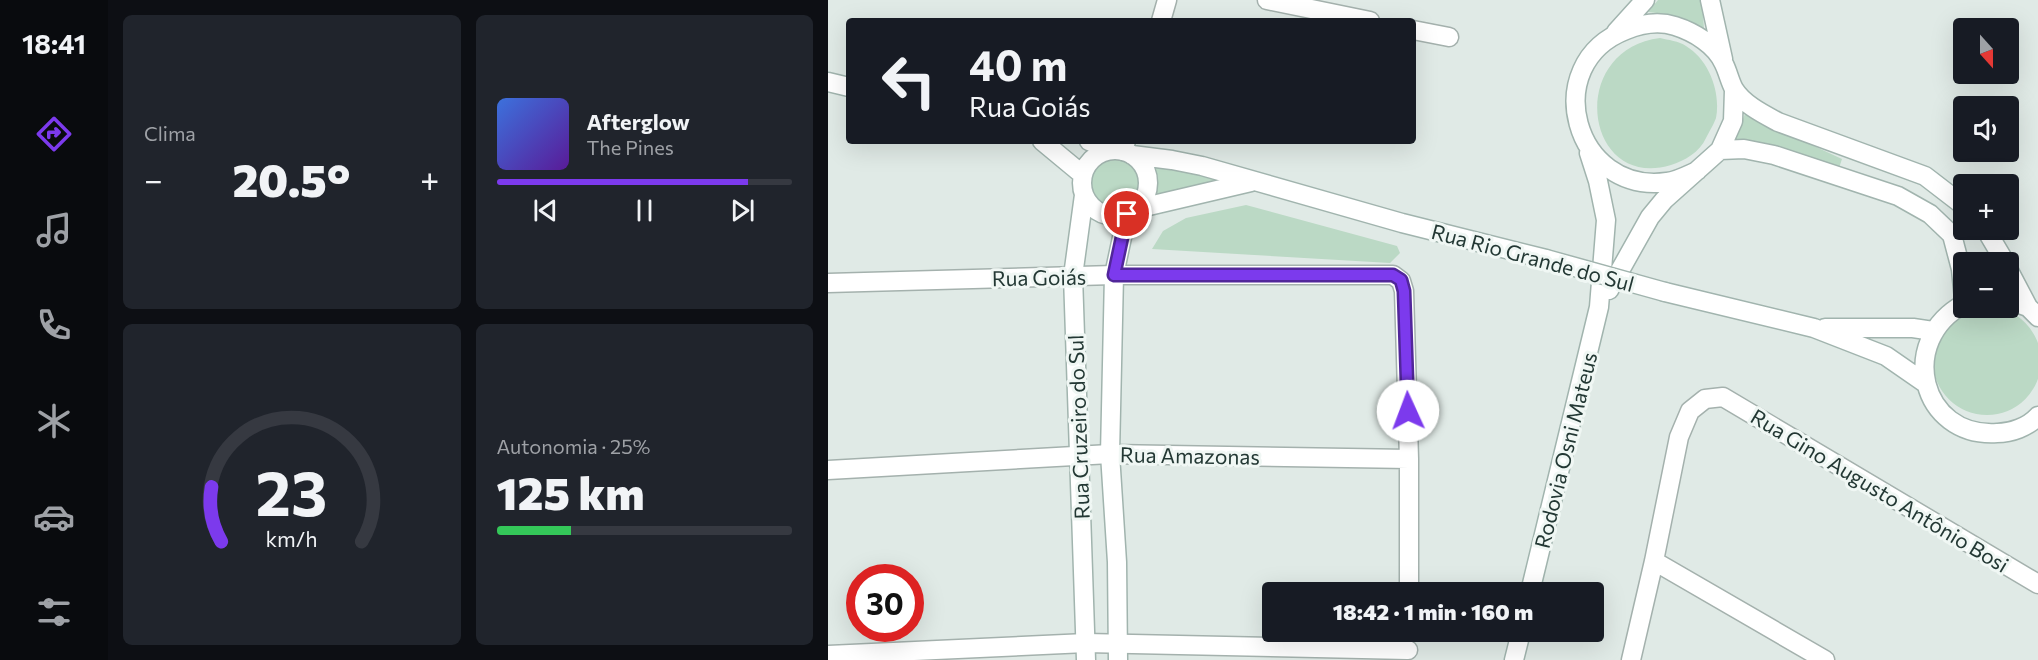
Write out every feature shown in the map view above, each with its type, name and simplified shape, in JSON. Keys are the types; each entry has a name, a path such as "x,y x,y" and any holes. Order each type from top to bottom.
{"street":[{"path":"1162,18 1167,0"},
{"path":"1267,0 1355,18"},
{"path":"1645,0 1589,57 1576,85 1575,117 1586,146 1608,168 1636,182 1668,182 1697,171 1720,150 1733,121 1734,90 1723,61 1710,0"},
{"path":"1612,35 1642,24 1673,25 1702,38 1723,61"},
{"path":"1416,31 1449,37"},
{"path":"828,82 846,86"},
{"path":"1734,90 1757,110 1778,122 1925,176 1953,198"},
{"path":"1046,144 1083,175"},
{"name":"Rua Rio Grande do Sul","path":"1101,144 1172,160 1665,292 1814,328 1886,356 1925,383"},
{"name":"Rodovia Osni Mateus","path":"1532,582 1599,307 1606,220 1598,181 1586,146"},
{"path":"1720,150 1744,148 1774,154 1898,196 1930,214 1952,235 1956,252"},
{"path":"1124,150 1140,162 1146,171 1147,191 1132,211 1117,216 1107,215 1089,204 1084,195 1083,175 1094,158 1103,153 1124,150"},
{"name":"Rodovia Osni Mateus","path":"1599,307 1650,217 1697,171"},
{"name":"Rua Rio Grande do Sul","path":"1132,211 1254,182"},
{"name":"Rua Cruzeiro do Sul","path":"1084,195 1073,276 1086,651"},
{"name":"Rua Cruzeiro do Sul","path":"1118,652 1117,562 1110,454 1114,275 1132,211"},
{"name":"Rua Goiás","path":"828,283 1114,275 1393,275 1401,280 1404,291 1409,459"},
{"path":"2019,288 2033,312"},
{"path":"2019,305 2033,312"},
{"path":"1953,310 1933,331 1924,356 1925,383 1936,407 1956,425 1982,434 2008,433 2036,419"},
{"name":"Rua Rio Grande do Sul","path":"1814,328 1913,328 1933,331"},
{"name":"Rua Gino Augusto Antônio Bosi","path":"1654,561 1679,437 1690,411 1705,399 1723,397 2038,584"},
{"name":"Rua Amazonas","path":"828,470 1110,454 1409,459"},
{"path":"1409,459 1409,582"},
{"path":"1631,660 1654,561 1825,660"},
{"path":"1514,660 1518,642"},
{"path":"828,655 1086,651 1407,655"}],"green space":[{"path":"1658,0 1702,0 1704,29 1665,14 1648,12"},
{"path":"1660,38 1683,44 1694,52 1707,68 1717,98 1716,118 1700,148 1691,155 1671,165 1642,168 1619,158 1605,139 1598,116 1599,90 1610,67 1630,48"},
{"path":"1747,108 1760,121 1842,159 1839,168 1765,143 1734,144"},
{"path":"1111,158 1121,158 1134,165 1141,178 1141,188 1134,201 1121,208 1111,208 1102,204 1095,197 1091,188 1091,178 1095,169 1102,162"},
{"path":"1149,161 1227,180 1228,186 1207,182 1158,197"},
{"path":"1246,205 1397,246 1400,253 1390,263 1152,249 1163,231 1186,218"},
{"path":"1955,318 2019,318 2032,331 2039,347 2039,375 2032,391 2017,406 1997,414 1977,414 1957,406 1942,391 1934,371 1934,351 1942,331"}],"route":[{"path":"1127,214 1114,275 1393,275 1401,280 1404,291 1408,411"}]}
